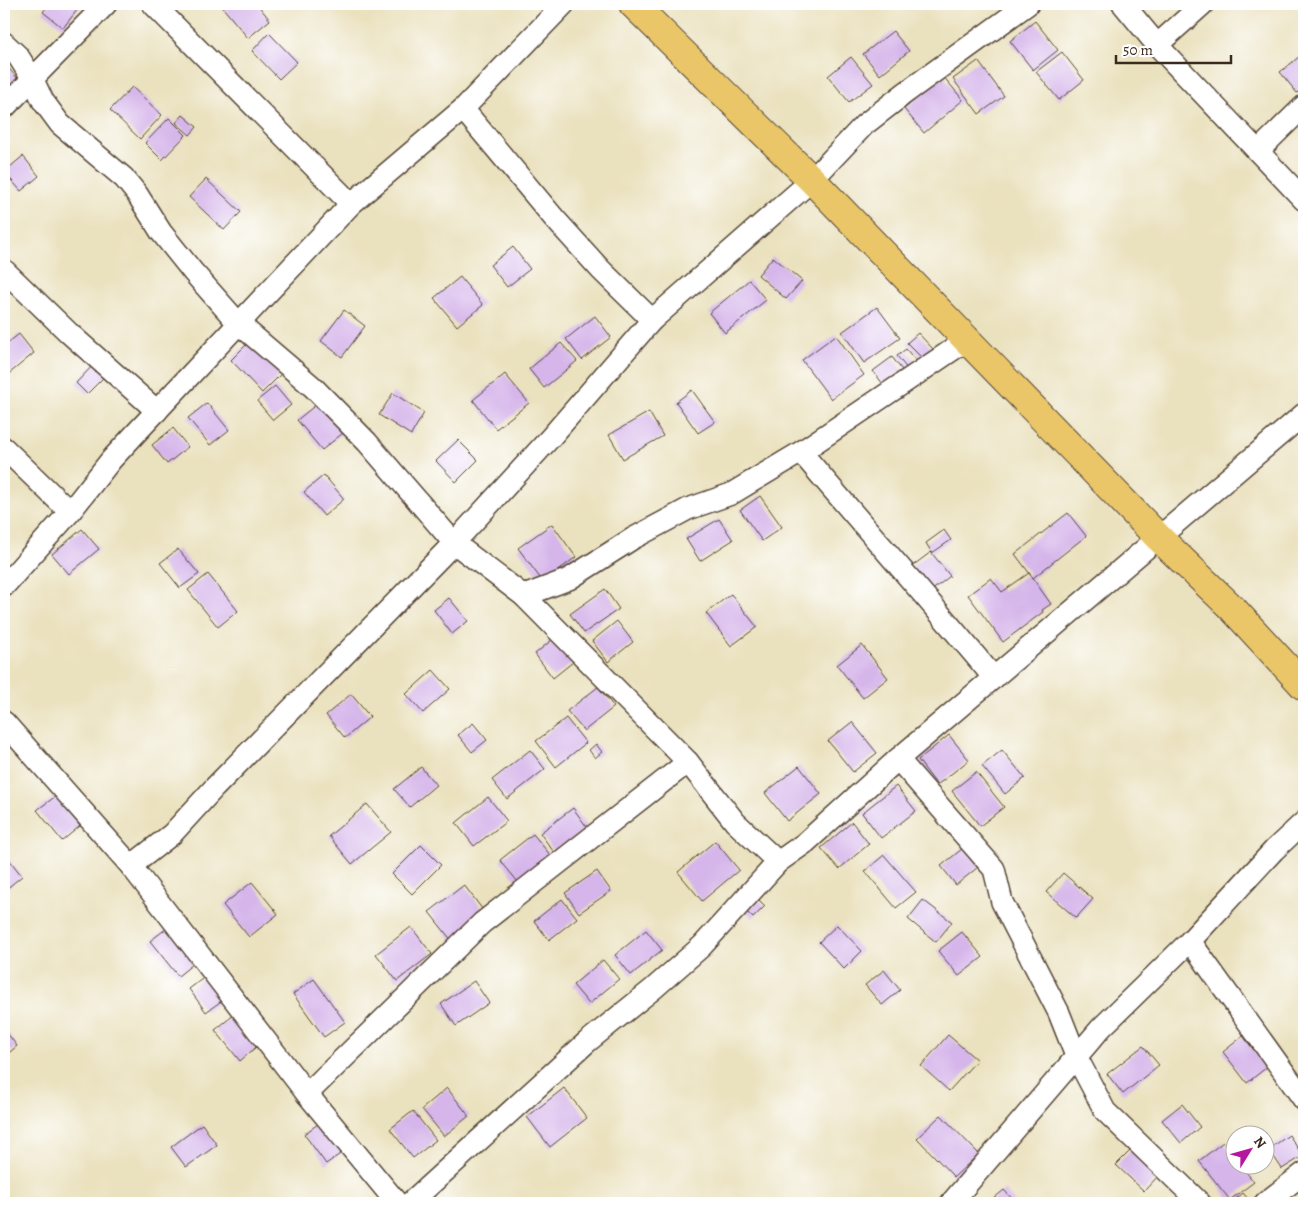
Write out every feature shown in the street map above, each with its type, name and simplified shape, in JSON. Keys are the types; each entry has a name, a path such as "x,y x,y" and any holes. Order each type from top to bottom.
{"main road":[{"path":"632,4 812,180 1158,537 1303,682"}],"street":[{"path":"4,108 106,4"},
{"path":"153,4 351,204"},
{"path":"4,586 70,512 111,460 351,204 463,109 564,4"},
{"path":"131,866 172,834 215,787 454,543 551,437 652,320 812,180 864,125 1028,4"},
{"path":"1123,4 1157,45 1304,200"},
{"path":"1157,45 1203,4"},
{"path":"4,43 18,56 32,78 43,101 60,124 124,178 137,194 161,232 238,323 313,387 340,414 367,442 454,543 524,596 688,762 735,822 778,862"},
{"path":"1258,151 1304,106"},
{"path":"463,109 554,218 601,270 652,320"},
{"path":"4,270 81,345 157,411"},
{"path":"524,596 569,580 632,539 688,509 731,494 801,452 967,340"},
{"path":"410,1203 587,1042 653,990 702,946 778,862 805,843 898,759 1304,414"},
{"path":"4,448 70,512"},
{"path":"801,452 994,678"},
{"path":"4,722 131,866 307,1094 397,1203"},
{"path":"898,759 994,869 1002,902 1059,1014 1076,1056 1106,1112 1200,1203"},
{"path":"307,1094 482,923 688,762"},
{"path":"953,1203 1101,1028 1190,940 1274,850 1304,822"},
{"path":"1190,940 1304,1100"},
{"path":"1265,1203 1304,1174"}],"building":[{"path":"49,4 82,4 63,28 43,12"},
{"path":"228,4 257,4 270,20 248,38 223,8"},
{"path":"1035,21 1058,50 1033,70 1010,41"},
{"path":"893,31 909,51 880,75 863,54"},
{"path":"269,33 297,62 279,79 252,51"},
{"path":"1062,52 1084,80 1059,100 1036,72"},
{"path":"1304,53 1304,87 1297,93 1280,72"},
{"path":"851,57 873,84 849,102 828,76"},
{"path":"978,61 1004,96 979,114 953,79"},
{"path":"4,63 18,79 4,92"},
{"path":"943,76 963,100 924,133 904,109"},
{"path":"132,87 162,115 140,139 110,110"},
{"path":"183,115 197,127 190,135 176,123"},
{"path":"169,118 186,135 162,160 145,143"},
{"path":"23,156 39,176 21,191 4,172"},
{"path":"206,179 241,212 224,230 189,197"},
{"path":"513,247 530,269 507,287 490,265"},
{"path":"773,257 802,281 786,299 758,275"},
{"path":"460,277 483,305 457,326 434,298"},
{"path":"749,280 766,300 725,333 709,313"},
{"path":"877,307 900,338 864,363 842,332"},
{"path":"344,310 365,326 342,357 321,341"},
{"path":"595,316 611,337 582,360 566,339"},
{"path":"918,333 933,349 923,359 907,343"},
{"path":"19,334 34,353 4,378 4,346"},
{"path":"836,335 864,375 831,399 802,360"},
{"path":"252,339 283,372 262,393 231,360"},
{"path":"561,343 577,361 544,388 529,369"},
{"path":"906,349 917,362 908,370 897,356"},
{"path":"892,357 902,370 883,384 873,371"},
{"path":"96,362 108,373 87,394 76,383"},
{"path":"505,374 529,403 496,429 473,400"},
{"path":"275,386 291,405 273,420 257,401"},
{"path":"692,390 715,422 698,433 676,402"},
{"path":"393,393 424,413 411,435 379,415"},
{"path":"207,403 229,430 210,445 188,418"},
{"path":"318,403 343,433 322,450 297,420"},
{"path":"649,412 663,436 623,459 609,435"},
{"path":"173,428 188,447 167,464 152,445"},
{"path":"458,440 478,460 456,482 436,461"},
{"path":"324,475 344,499 324,516 304,492"},
{"path":"760,496 782,527 762,541 740,510"},
{"path":"1068,513 1086,536 1033,578 1015,554"},
{"path":"719,519 733,540 700,561 686,539"},
{"path":"552,524 576,557 543,582 518,548"},
{"path":"82,529 99,549 69,574 52,554"},
{"path":"944,530 951,540 932,553 926,543"},
{"path":"178,549 199,574 180,588 160,563"},
{"path":"931,552 950,576 930,592 911,567"},
{"path":"1029,573 1051,604 1003,642 968,595 991,578 1002,592"},
{"path":"208,574 238,611 218,627 188,590"},
{"path":"605,589 619,609 584,633 570,614"},
{"path":"731,594 757,627 731,646 706,613"},
{"path":"449,598 468,621 452,634 434,610"},
{"path":"617,621 633,642 608,662 592,641"},
{"path":"554,638 573,662 553,678 535,654"},
{"path":"862,645 888,678 863,698 837,665"},
{"path":"433,670 450,689 423,713 406,694"},
{"path":"598,687 614,707 584,731 567,711"},
{"path":"351,694 370,717 345,738 326,715"},
{"path":"566,718 586,743 556,767 536,741"},
{"path":"852,722 877,753 853,772 828,741"},
{"path":"473,723 487,740 472,752 458,735"},
{"path":"949,735 969,760 937,785 918,760"},
{"path":"596,744 602,752 595,758 589,750"},
{"path":"530,750 545,769 507,799 492,780"},
{"path":"1002,750 1025,778 1005,794 982,766"},
{"path":"799,766 821,794 787,821 765,793"},
{"path":"421,767 436,785 410,807 394,789"},
{"path":"976,772 1004,807 980,826 952,791"},
{"path":"896,786 916,811 881,838 862,813"},
{"path":"56,796 80,826 62,841 37,810"},
{"path":"488,797 507,821 474,846 456,823"},
{"path":"367,804 391,832 352,864 329,836"},
{"path":"573,808 589,830 556,855 540,833"},
{"path":"852,822 869,844 839,869 821,848"},
{"path":"533,834 551,856 518,882 500,860"},
{"path":"715,841 739,870 702,901 678,872"},
{"path":"968,844 983,863 956,885 941,866"},
{"path":"421,845 441,865 412,894 392,874"},
{"path":"4,853 22,876 4,891"},
{"path":"884,855 916,892 896,908 865,871"},
{"path":"597,871 611,891 579,913 565,893"},
{"path":"1063,873 1093,899 1076,918 1046,892"},
{"path":"252,882 278,914 249,937 223,905"},
{"path":"464,885 486,914 452,941 429,912"},
{"path":"562,899 577,918 549,940 534,921"},
{"path":"758,899 765,906 753,918 746,911"},
{"path":"923,900 952,922 936,942 908,919"},
{"path":"171,925 198,960 178,976 150,941"},
{"path":"837,925 862,951 844,969 819,942"},
{"path":"411,927 432,954 397,981 376,954"},
{"path":"646,930 662,950 631,975 615,955"},
{"path":"962,932 983,957 959,976 938,951"},
{"path":"603,960 619,979 589,1004 573,985"},
{"path":"884,970 900,990 882,1005 865,985"},
{"path":"210,973 227,997 206,1012 189,989"},
{"path":"314,979 345,1022 324,1037 293,994"},
{"path":"474,981 489,1003 456,1026 441,1004"},
{"path":"240,1010 264,1040 240,1061 215,1030"},
{"path":"4,1029 17,1046 4,1057"},
{"path":"948,1035 977,1060 949,1091 921,1066"},
{"path":"1243,1036 1267,1067 1247,1083 1223,1052"},
{"path":"1143,1046 1159,1065 1123,1094 1107,1074"},
{"path":"447,1088 469,1116 444,1136 422,1109"},
{"path":"564,1088 587,1118 550,1147 527,1117"},
{"path":"1182,1104 1200,1127 1181,1143 1162,1120"},
{"path":"413,1111 436,1140 413,1158 390,1129"},
{"path":"941,1115 979,1154 954,1177 917,1138"},
{"path":"325,1119 347,1149 326,1164 304,1134"},
{"path":"202,1124 217,1145 186,1167 171,1147"},
{"path":"1289,1135 1303,1156 1282,1169 1276,1160 1276,1144"},
{"path":"1223,1142 1226,1146 1226,1174 1248,1174 1254,1182 1230,1200 1199,1161"},
{"path":"1134,1147 1161,1173 1144,1191 1116,1165"},
{"path":"1004,1190 1016,1203 988,1203"},
{"path":"1243,1193 1249,1200 1246,1203 1232,1202"}]}
